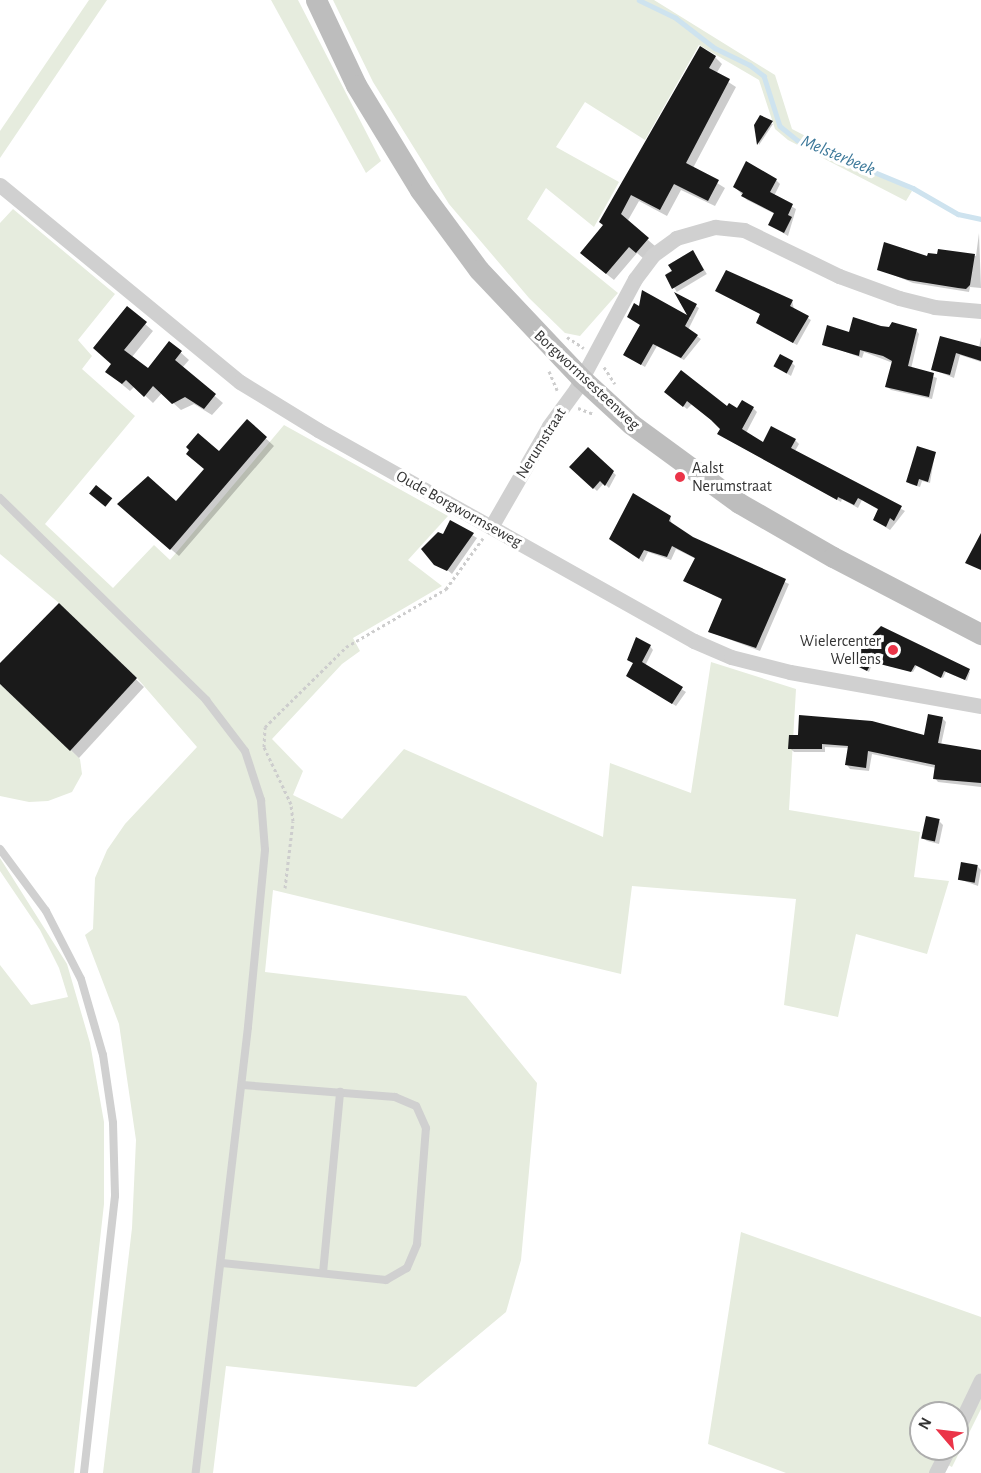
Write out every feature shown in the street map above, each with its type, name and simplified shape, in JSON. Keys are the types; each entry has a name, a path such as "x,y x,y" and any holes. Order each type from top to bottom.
{"main road":[{"name":"Borgwormsesteenweg","path":"316,0 356,85 420,190 479,270 581,378 632,424 739,503 833,557 981,634"}],"street":[{"name":"Oude Borgwormseweg","path":"0,185 240,382 694,641 731,657 905,696 981,706"},
{"name":"Nerumstraat","path":"491,527 581,378 603,332 652,255 676,238 715,227 760,235 839,276 899,298 934,307 981,311"},
{"path":"969,1405 981,1380"}],"lane":[{"path":"0,498 207,700 234,734 254,771 261,800 265,850 242,1085 196,1473"},
{"path":"0,849 46,911 81,979 103,1055 112,1113 115,1196 84,1473"},
{"path":"222,1263 392,1279 407,1268 417,1244 426,1128 423,1117 404,1100 340,1092 242,1085"},
{"path":"323,1273 340,1092"}],"path":[{"path":"285,888 293,821 291,804 264,747 265,727 346,646 446,589 491,527"}],"shaded area":[{"path":"89,0 107,0 0,158 0,131"},
{"path":"271,0 298,0 381,161 366,173"},
{"path":"333,0 654,0 775,75 792,129 912,191 906,201 788,140 775,129 759,80 699,45 645,140 585,102 556,147 619,182 594,227 546,188 527,219 618,293 580,336 565,333 529,298 449,204 373,82"},
{"path":"13,209 115,294 78,340 92,356 82,369 135,416 45,524 113,588 154,545 170,560 284,425 448,516 408,560 442,586 353,638 360,651 342,664 272,739 303,771 293,795 342,819 404,749 603,837 610,763 691,793 711,662 796,689 789,810 920,832 914,877 949,881 927,954 856,934 838,1017 784,1005 796,899 632,886 621,974 273,890 265,972 466,996 537,1083 521,1260 506,1312 416,1387 226,1366 213,1473 103,1473 132,1228 136,1140 119,1024 85,935 93,929 95,878 107,850 125,824 197,747 137,678 59,603 0,554 0,223"},
{"path":"0,684 80,759 82,774 72,792 48,801 29,802 0,796"},
{"path":"0,858 67,964 90,1043 104,1122 104,1204 74,1473 0,1473 0,965 31,1005 68,997 59,968 40,930 0,871"},
{"path":"741,1232 981,1317 981,1409 969,1433 969,1401 909,1401 909,1461 955,1461 952,1467 942,1462 936,1473 786,1473 708,1444"}],"building":[{"path":"700,46 716,56 709,68 730,79 686,163 719,180 708,201 674,184 660,210 631,195 621,214 649,238 636,253 629,247 606,274 580,253 603,225 599,222"},
{"path":"760,115 773,121 757,145 754,125"},
{"path":"746,161 777,179 770,192 793,204 788,215 792,217 784,233 768,225 774,213 741,196 743,193 733,187"},
{"path":"884,242 927,256 928,253 937,254 938,249 975,254 970,285 966,289 908,280 877,270"},
{"path":"693,250 704,270 672,289 665,275 672,271 668,265"},
{"path":"726,270 793,300 790,306 809,316 793,343 756,323 760,314 715,291"},
{"path":"642,290 687,315 674,292 697,304 685,326 698,335 681,358 653,344 641,365 623,355 640,325 627,317 634,303 639,306"},
{"path":"127,306 147,322 124,350 148,368 169,341 182,351 175,360 216,394 204,409 185,397 172,404 153,386 144,397 126,380 122,384 105,372 111,364 93,348"},
{"path":"853,317 881,326 889,327 892,322 917,329 908,366 934,373 929,397 885,387 892,361 883,356 860,350 859,356 822,345 827,325 849,332"},
{"path":"940,336 981,347 981,361 956,353 950,375 931,370"},
{"path":"780,354 793,361 787,373 773,366"},
{"path":"681,370 727,406 729,403 737,408 742,400 754,407 742,429 763,442 771,426 796,439 791,448 902,506 894,521 890,518 886,527 873,520 878,509 858,498 854,505 838,497 837,500 717,434 720,429 711,420 687,401 683,407 664,392"},
{"path":"247,419 267,437 170,550 117,504 148,476 176,501 204,469 186,454 189,450 186,447 198,433 219,451"},
{"path":"917,446 936,452 928,482 919,479 917,486 906,482"},
{"path":"588,447 614,471 605,486 600,481 593,489 569,467"},
{"path":"96,485 112,498 105,507 89,494"},
{"path":"633,493 671,516 669,521 693,537 786,579 756,648 708,632 722,599 683,581 695,558 672,546 667,557 644,550 639,559 609,539"},
{"path":"450,520 474,533 447,571 434,565 421,549 438,532 443,534"},
{"path":"981,533 981,570 965,563"},
{"path":"59,603 137,678 70,751 0,684 0,663"},
{"name":"Wielercenter Wellens","path":"881,626 970,669 965,680 944,671 941,678 915,665 911,672 872,662 867,671 851,663 857,651"},
{"path":"636,637 651,645 642,662 683,687 672,704 626,676 633,663 627,660"},
{"path":"928,714 943,717 938,743 981,750 981,783 933,779 935,765 868,751 866,768 845,765 848,746 822,744 822,749 788,749 789,735 798,735 799,715 872,721 924,735"},
{"path":"926,816 940,819 935,841 921,838"},
{"path":"961,862 978,865 975,883 958,880"}],"waterway":[{"name":"Melsterbeek","path":"639,0 676,18 715,48 750,65 764,76 780,126 797,140 913,188 958,214 981,219"}],"place":[{"name":"Aalst Nerumstraat","path":"680,477"},
{"name":"Wielercenter Wellens","path":"893,650"}]}
